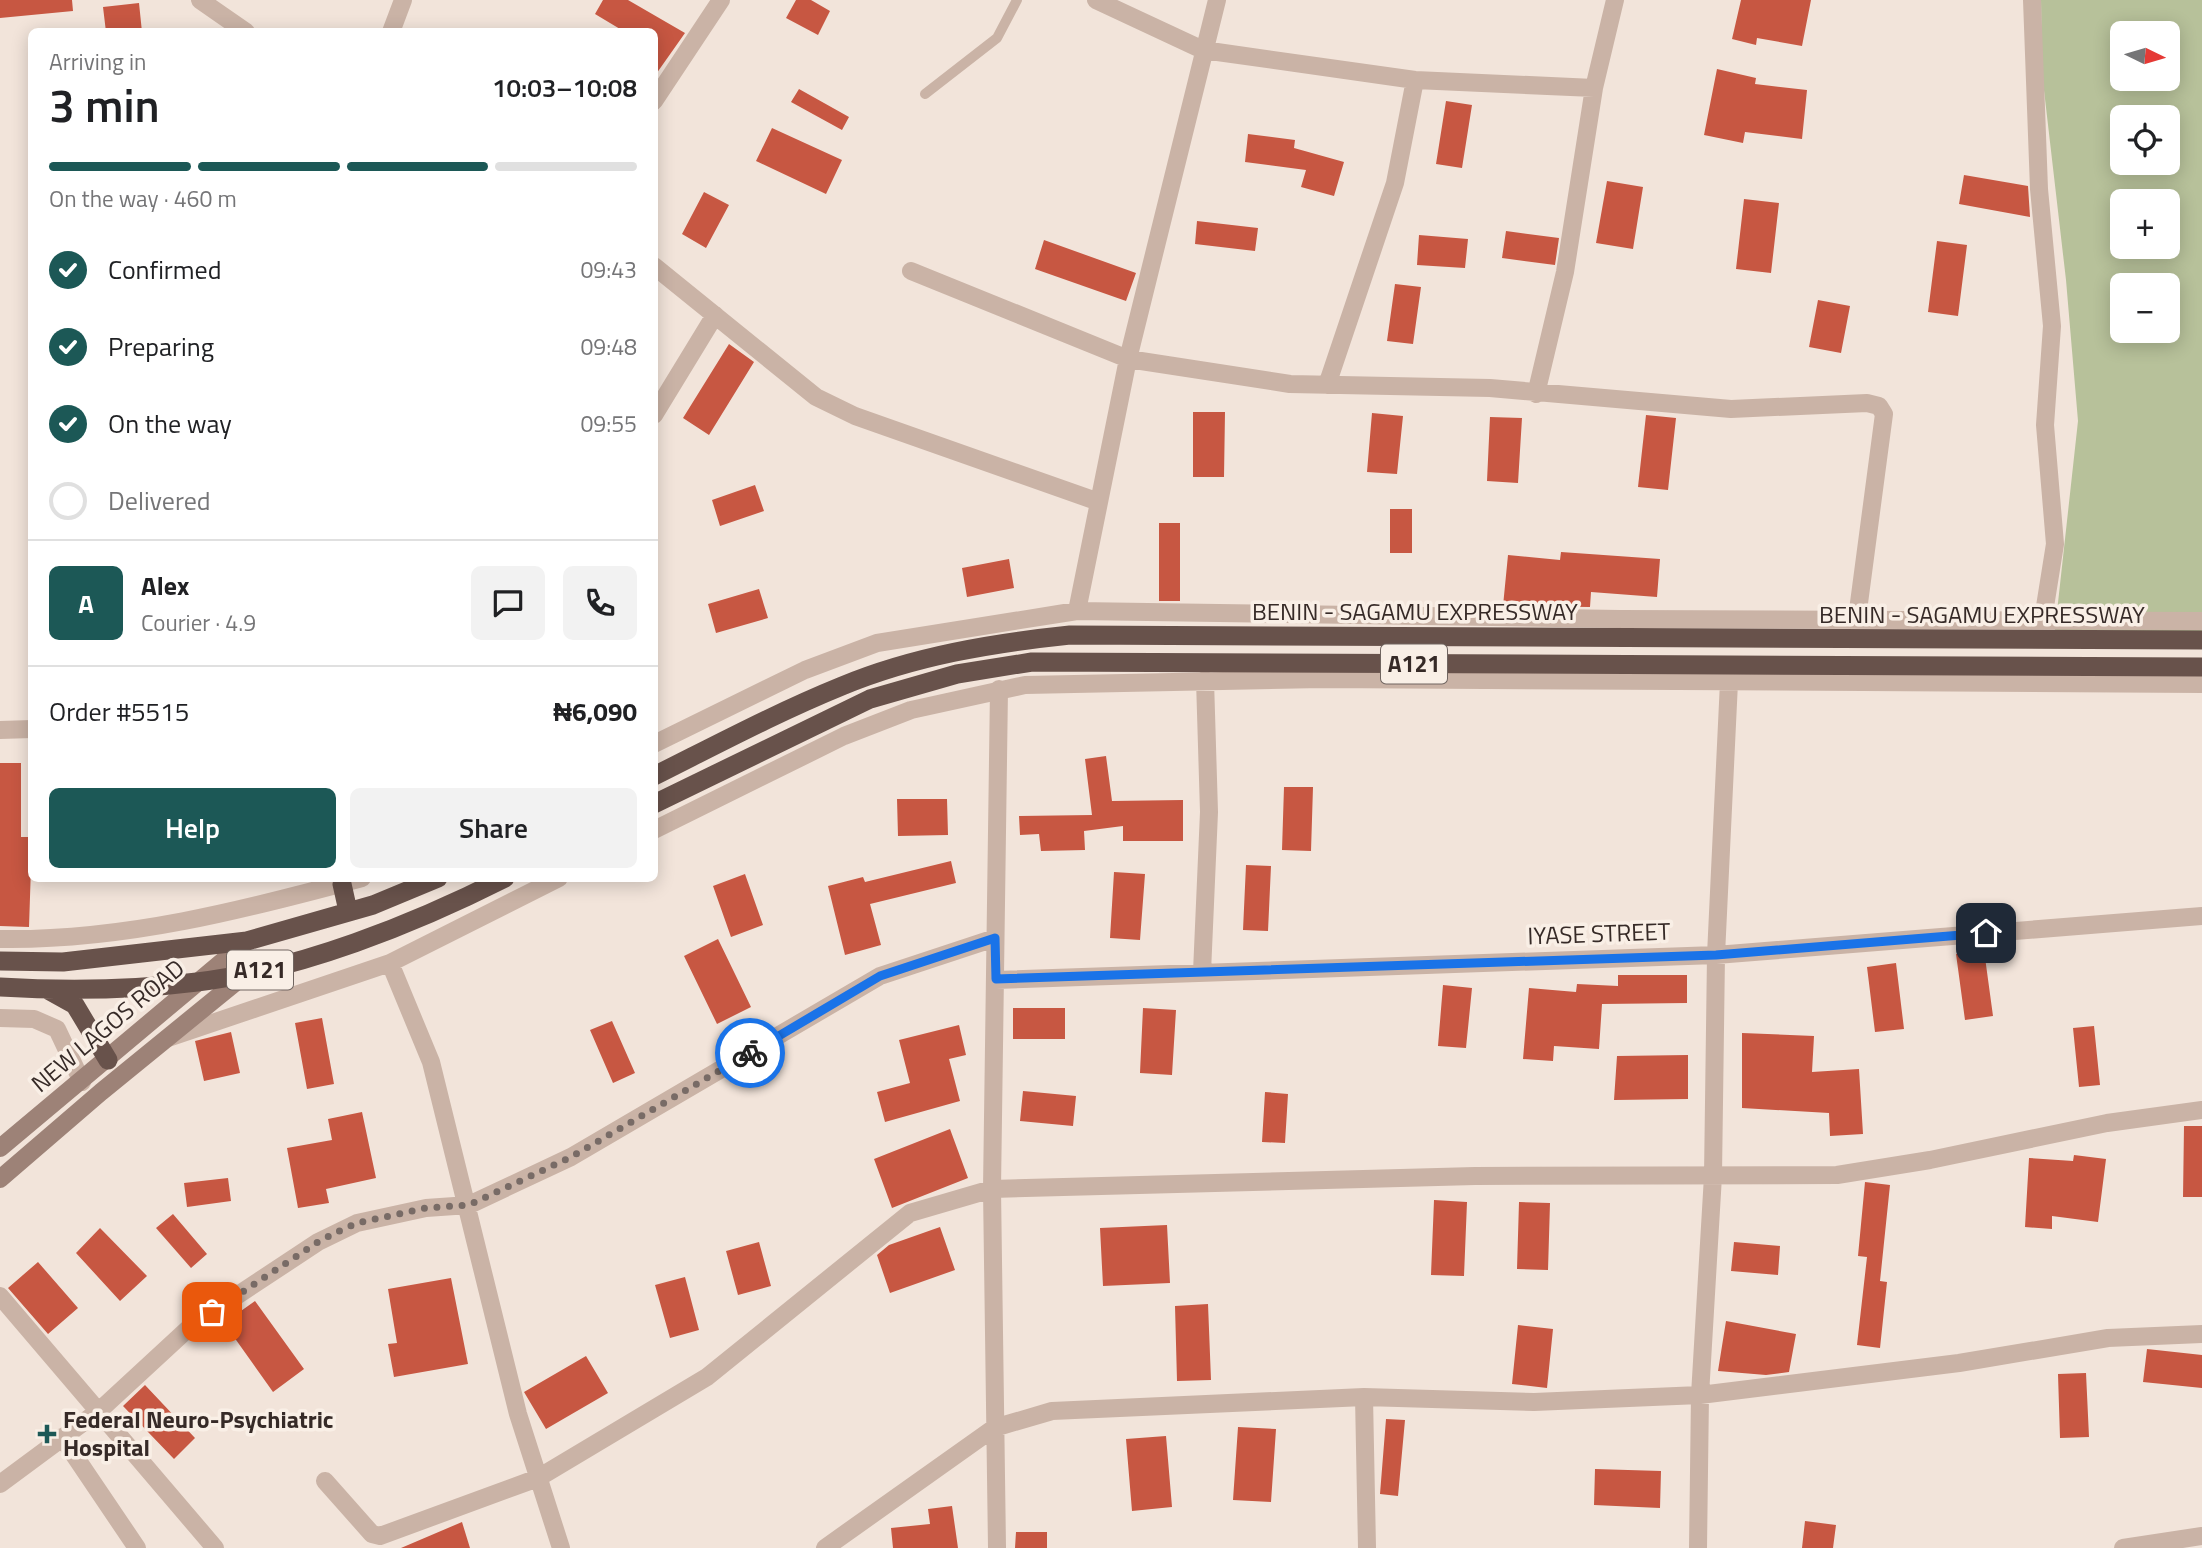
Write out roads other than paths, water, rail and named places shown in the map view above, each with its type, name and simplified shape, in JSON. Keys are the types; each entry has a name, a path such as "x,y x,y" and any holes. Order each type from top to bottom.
{"highway":[{"name":"BENIN - SAGAMU EXPRESSWAY","path":"658,774 843,685 923,660 1002,642 1070,635 2202,640"},
{"name":"A121","path":"658,802 870,699 957,674 1032,662 2202,667"},
{"name":"A121","path":"0,961 63,962 247,941 373,905 428,882"},
{"name":"A121","path":"0,986 47,990 197,983 247,973 432,915 497,882"},
{"path":"342,884 348,911"},
{"path":"47,990 75,1005 108,1060"}],"main road":[{"name":"NEW LAGOS ROAD","path":"0,1148 247,941"},
{"name":"NEW LAGOS ROAD","path":"0,1179 247,973"}],"street":[{"path":"200,0 240,28"},
{"path":"392,28 403,0"},
{"path":"658,95 721,0"},
{"path":"1096,0 1203,50 1415,80 1594,88"},
{"path":"1077,611 1128,359 1217,0"},
{"path":"1536,394 1565,272 1594,88 1615,0"},
{"path":"2032,0 2039,189 2052,326 2045,425 2055,544 2043,619"},
{"path":"1327,385 1395,183 1415,80"},
{"path":"658,269 816,397 855,416 1099,502"},
{"path":"911,271 1128,359 1290,384 1490,388 1731,409 1867,403 1879,406 1884,414 1857,618"},
{"path":"658,408 715,315"},
{"path":"658,742 804,670 877,643 1077,611 1620,619 2202,621"},
{"path":"1202,972 1209,812 1205,680"},
{"path":"658,828 844,736 911,710 999,689 1074,682 1205,680 2202,684"},
{"path":"1698,1548 1700,1395 1713,1176 1716,955 1729,682"},
{"path":"997,1548 992,1189 999,689"},
{"path":"0,730 28,729"},
{"path":"0,939 40,940 166,926 349,882"},
{"path":"166,1039 390,963 551,882"},
{"name":"IYASE STREET","path":"996,979 1716,955 2202,916"},
{"path":"0,1484 100,1410 191,1326 318,1242 357,1223 426,1208 469,1205 571,1157 880,976 995,938"},
{"path":"390,963 431,1062 469,1205 518,1414 561,1548"},
{"path":"0,1018 34,1019 57,1029 64,1038 82,1082"},
{"path":"325,1481 372,1534 395,1541 538,1479 707,1377 910,1213 992,1189 1475,1176 1837,1175 1930,1160 2107,1123 2202,1110"},
{"path":"0,1296 215,1548"},
{"path":"825,1548 994,1428 1052,1411 1364,1397 1534,1402 1700,1395 1959,1363 2108,1338 2202,1335"},
{"path":"1364,1397 1367,1548"},
{"path":"62,1437 137,1548"},
{"path":"2123,1548 2202,1536"}],"lane":[{"path":"925,94 997,38 1017,0"}],"place":[{"name":"Federal Neuro-Psychiatric Hospital","path":"47,1434"}]}
